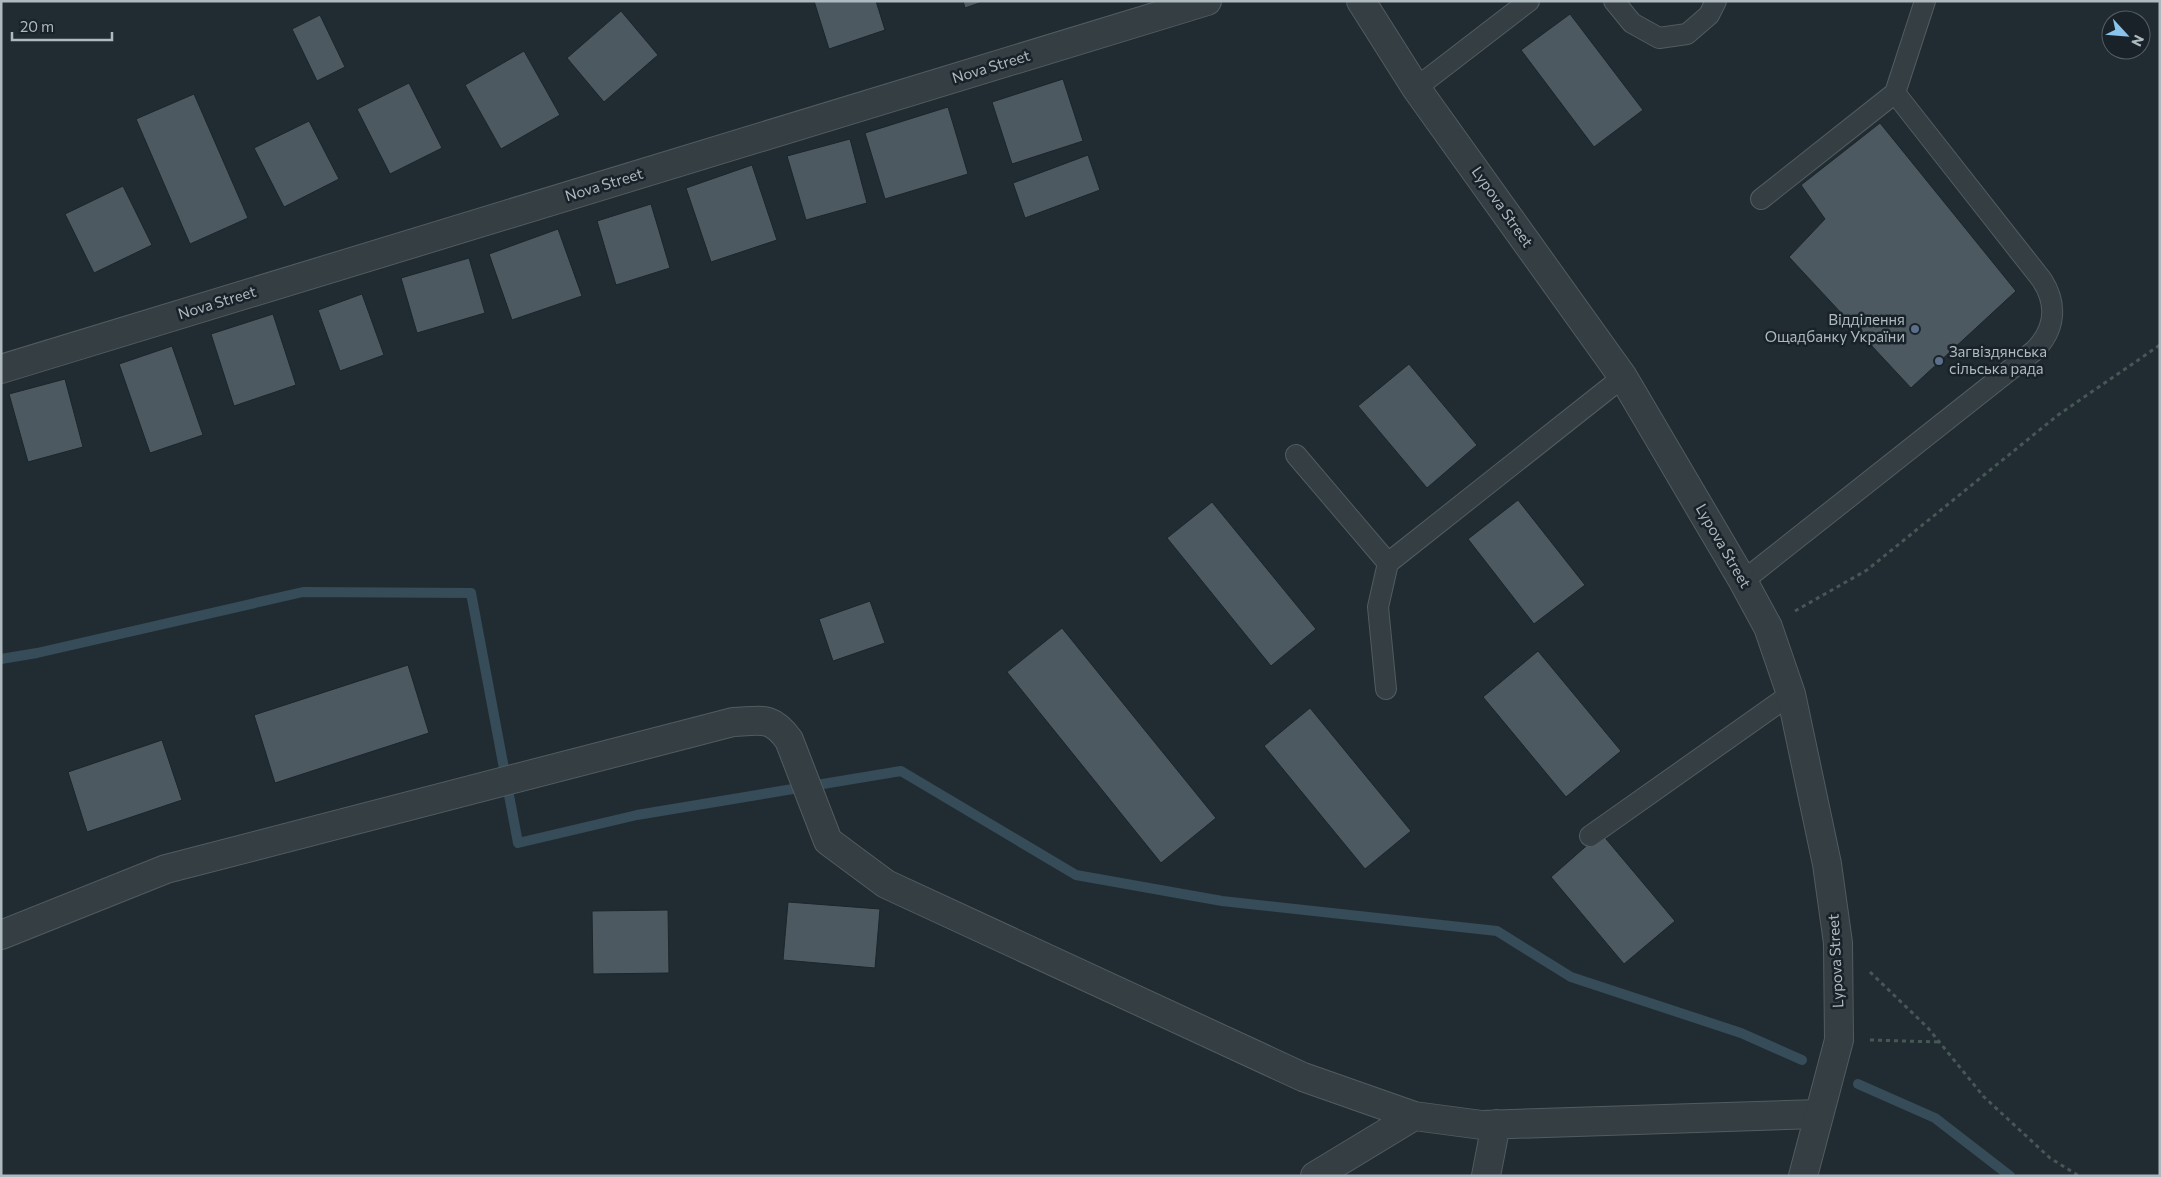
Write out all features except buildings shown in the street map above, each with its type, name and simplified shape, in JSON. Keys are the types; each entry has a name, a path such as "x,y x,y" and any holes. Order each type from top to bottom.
{"street":[{"name":"Nova Street","path":"1,369 1206,1"},
{"name":"Lypova Street","path":"1361,1 1416,88 1622,377 1768,626 1792,694 1828,864 1838,942 1839,1040 1803,1176"},
{"path":"1,935 166,869 733,722 766,720 780,727 789,740 828,841 886,884 1303,1077 1414,1116 1482,1125 1819,1114"},
{"path":"1315,1176 1414,1116"},
{"path":"1486,1176 1496,1124"}],"lane":[{"path":"1416,88 1529,1"},
{"path":"1614,1 1632,23 1659,38 1687,34 1709,15 1716,1"},
{"path":"1760,199 1895,93 1925,1"},
{"path":"1743,581 2034,351 2043,342 2050,330 2053,304 2042,280 1895,93"},
{"path":"1386,689 1378,607 1388,563 1622,377"},
{"path":"1296,455 1388,563"},
{"path":"1590,836 1792,694"}],"path":[{"path":"1768,626 1867,570 2058,415 2160,345"},
{"path":"1838,942 1928,1028 1984,1097 2050,1158 2079,1176"},
{"path":"1839,1040 1939,1042"}],"waterway":[{"path":"1,659 37,653 303,592 471,593 518,843 637,815 901,771 1076,875 1222,901 1497,931 1571,977 1741,1033 1802,1060"},
{"path":"1858,1084 1935,1118 2010,1176"}],"place":[{"name":"Відділення Ощадбанку України","path":"1915,329"},
{"name":"Загвіздянська сільська рада","path":"1939,361"}]}
